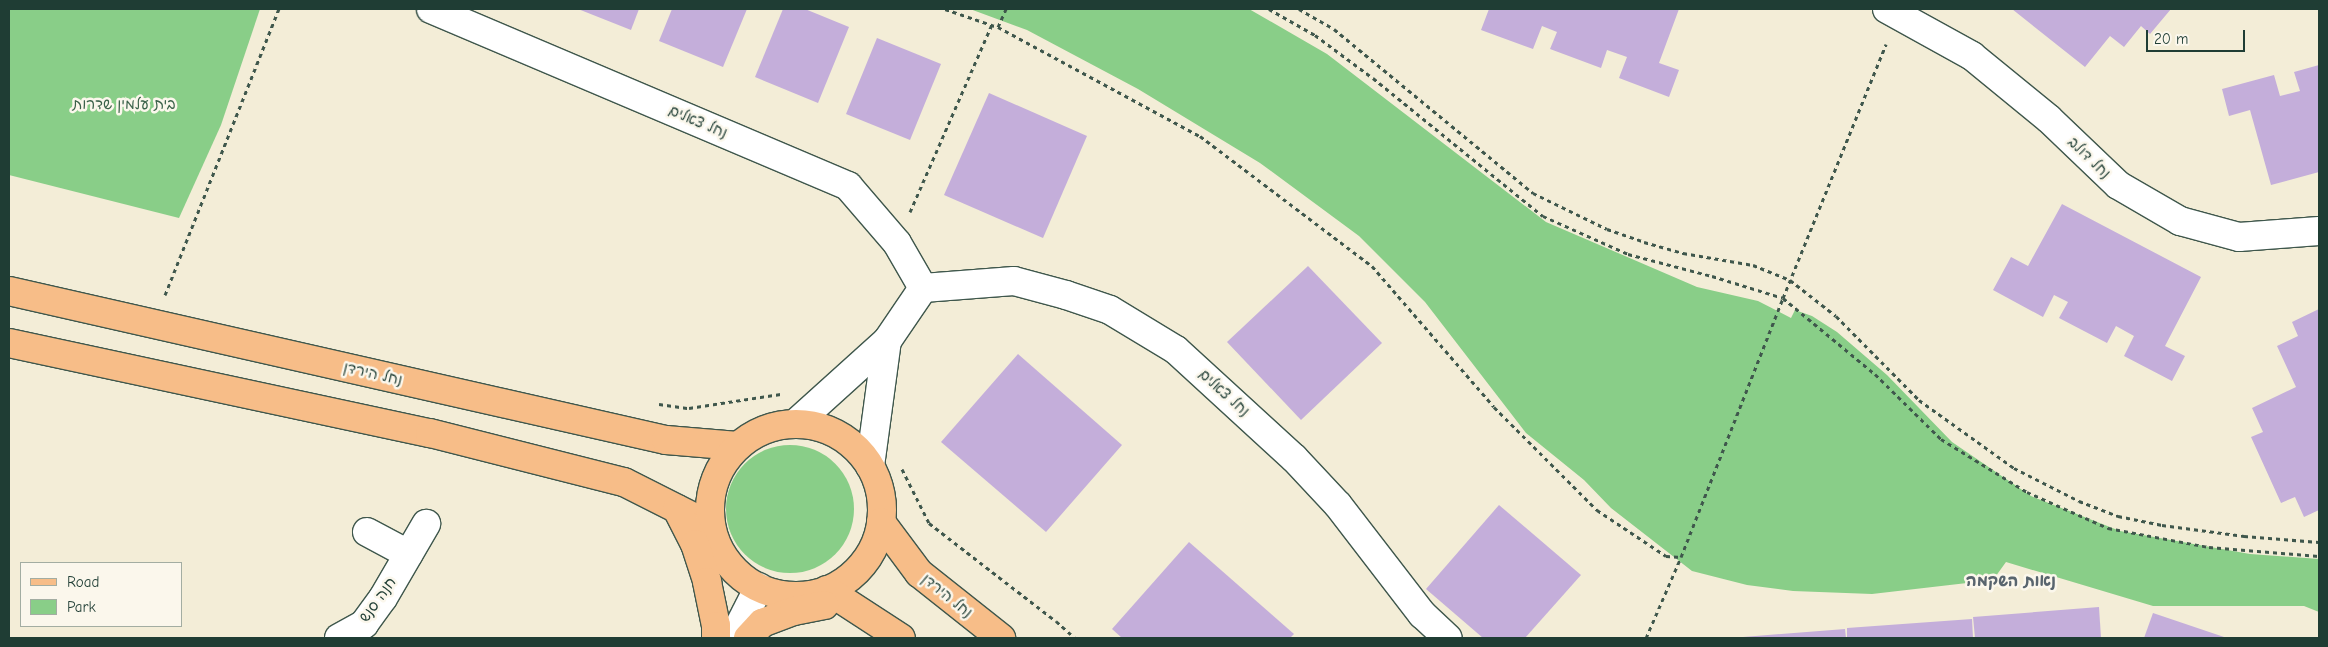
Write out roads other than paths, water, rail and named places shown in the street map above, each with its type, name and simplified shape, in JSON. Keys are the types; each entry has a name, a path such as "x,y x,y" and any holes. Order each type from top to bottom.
{"main road":[{"name":"נחל הירדן","path":"9,291 666,440 738,446"},
{"path":"9,343 430,433 624,482 711,526"},
{"path":"748,638 762,623 836,596 847,579 863,564 875,544 881,522 881,493 870,466 850,443 825,428 795,424 775,426 755,434 738,446 720,468 711,496 711,526 717,544 728,562 742,576 759,587 781,594 836,596 901,638"},
{"path":"677,509 695,544 707,582 716,638"},
{"name":"נחל הירדן","path":"881,522 918,573 1001,638"}],"street":[{"name":"נחל צאלים","path":"432,9 848,186 897,243 923,288 1014,281 1066,295 1110,310 1176,350 1294,458 1338,505 1422,614 1448,638"},
{"name":"נחל דולב","path":"1893,11 1972,56 2049,119 2118,185 2180,221 2239,236 2319,231"},
{"path":"795,424 887,341 923,288"},
{"path":"870,466 887,341"},
{"name":"חנה סנש","path":"339,638 364,624 383,598 426,524"},
{"path":"367,532 408,554"},
{"path":"733,638 759,587"}],"district":[{"name":"נאות השקמה","path":"2011,581"}],"park label":[{"name":"בית עלמין שדרות","path":"124,105"}]}
